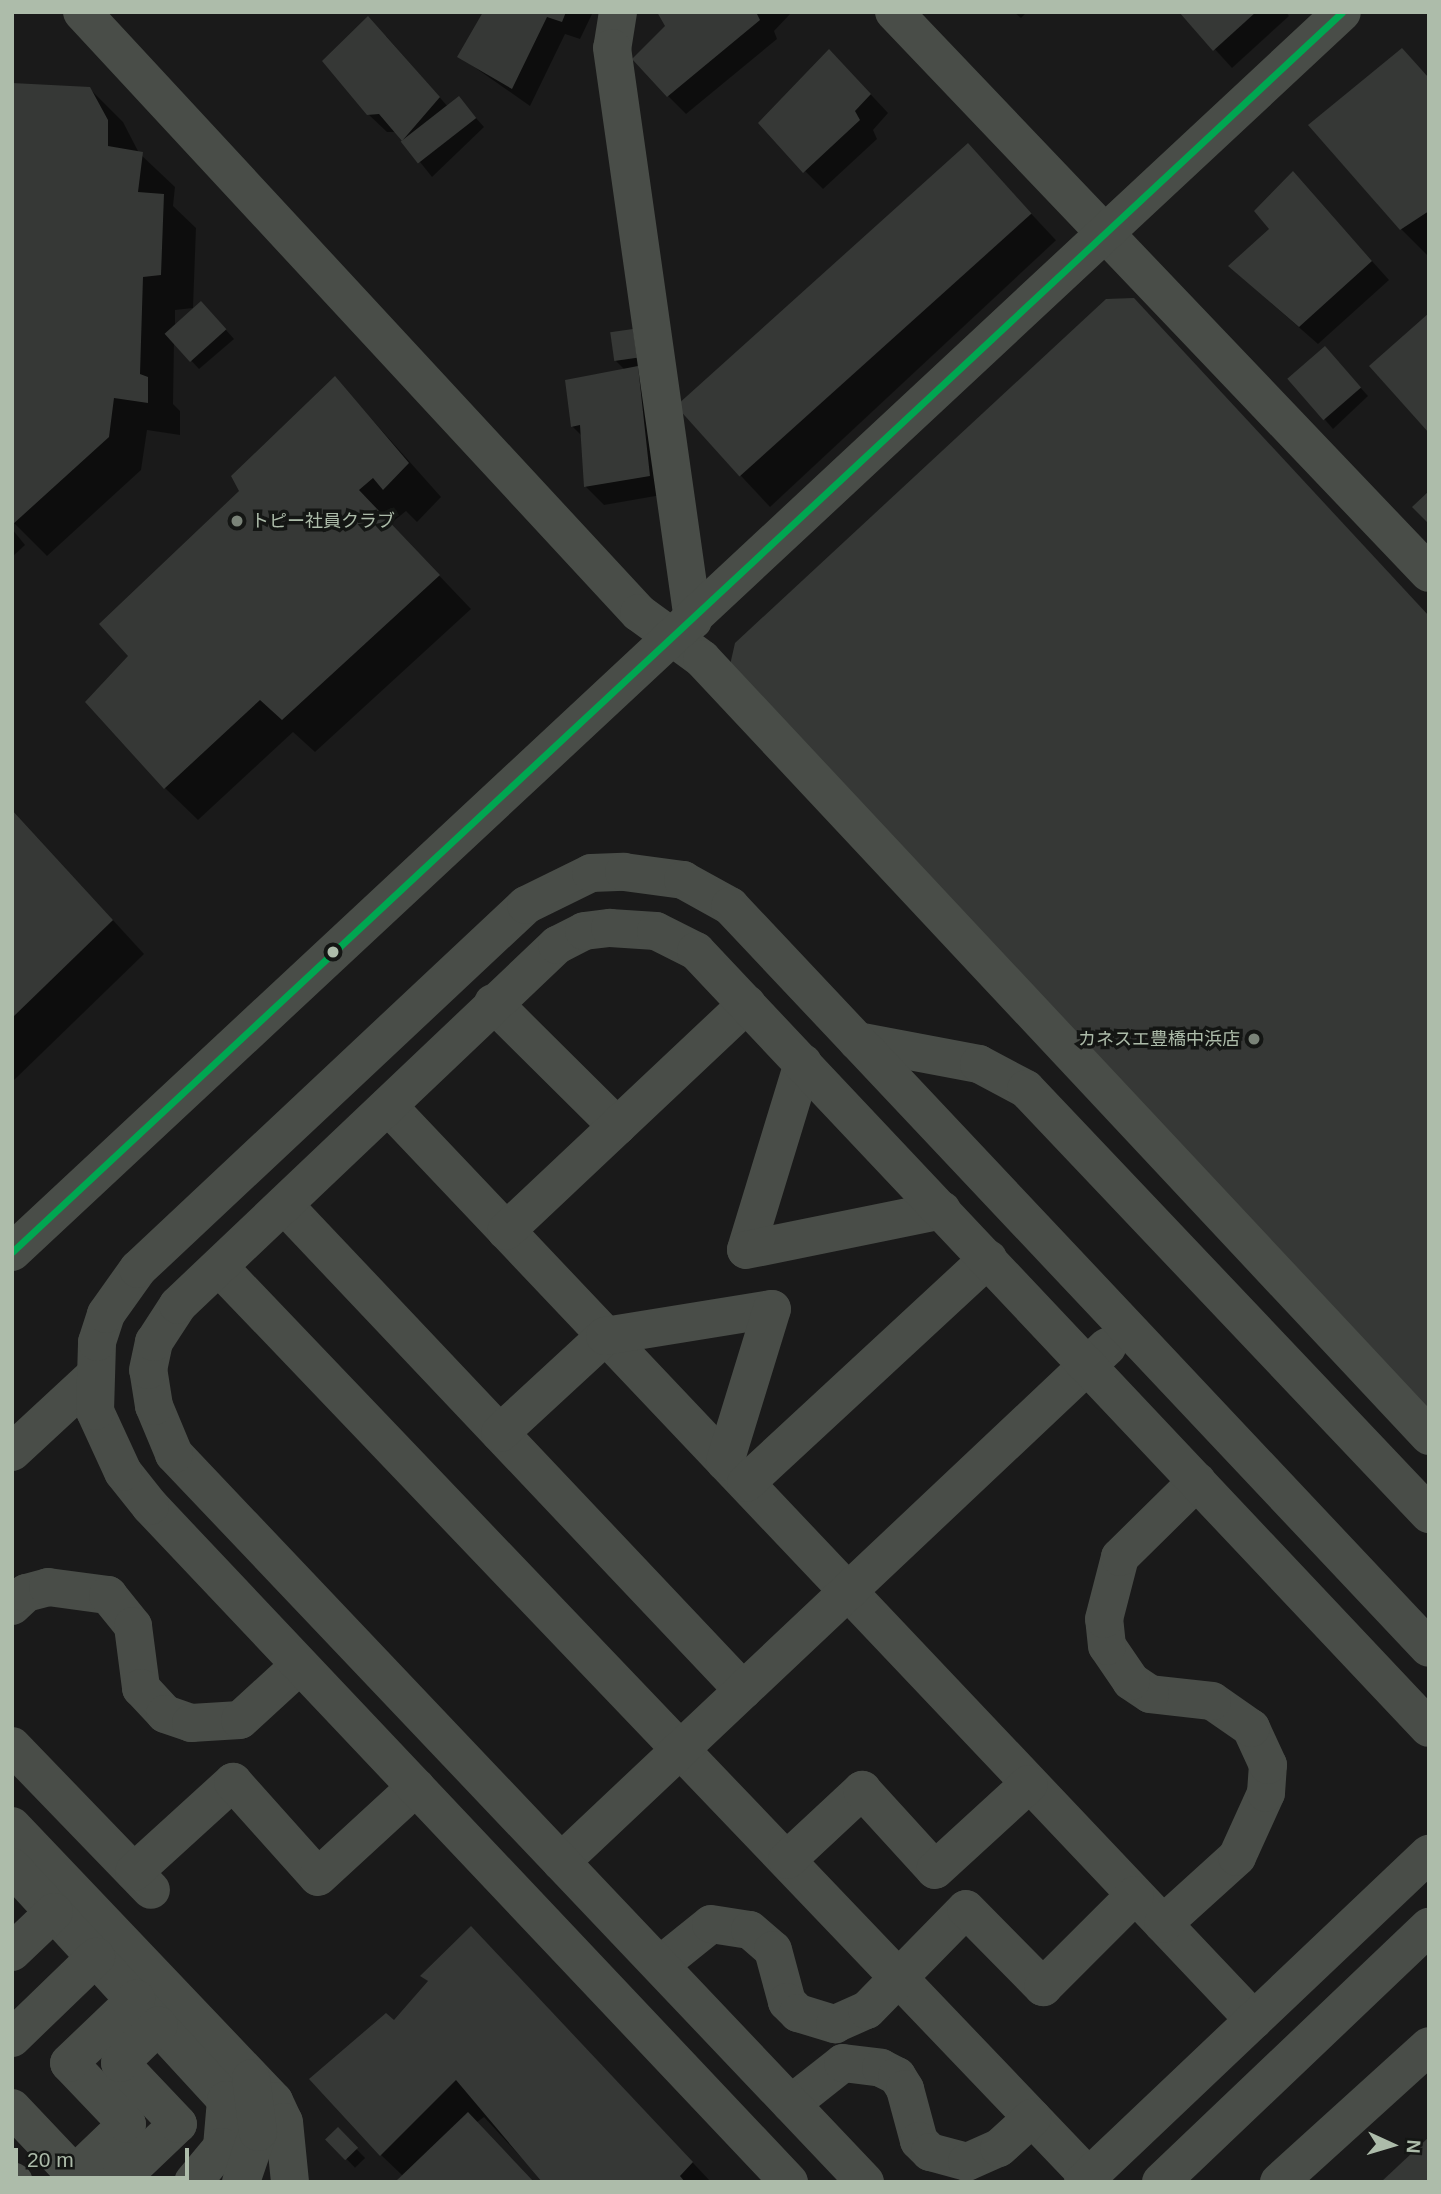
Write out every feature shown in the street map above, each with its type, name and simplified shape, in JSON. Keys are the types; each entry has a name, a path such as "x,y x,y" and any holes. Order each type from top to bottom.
{"street":[{"path":"82,12 639,613 684,629"},
{"path":"618,12 612,48 684,629 702,659 1429,1436"},
{"path":"894,12 1429,573"},
{"path":"12,1252 146,1120 684,629 1342,12"},
{"path":"789,2182 300,1665 123,1472 103,1437 92,1378 106,1314 138,1269 526,905 554,887 591,873 624,872 683,880 730,906 1429,1648"},
{"path":"865,2182 163,1437 148,1370 154,1342 178,1305 557,945 584,931 610,928 678,937 747,1004 1429,1728"},
{"path":"493,1003 617,1126"},
{"path":"506,1230 747,1004"},
{"path":"857,1041 979,1064 1026,1089 1429,1514"},
{"path":"803,1063 746,1251 942,1210"},
{"path":"388,1106 1254,2020"},
{"path":"284,1205 743,1690"},
{"path":"735,1473 988,1259"},
{"path":"219,1267 898,1975 1086,2179 1429,1854"},
{"path":"500,1433 605,1336 772,1308 735,1473"},
{"path":"561,1862 1127,1329"},
{"path":"12,1452 92,1378"},
{"path":"1163,1924 1237,1857 1266,1793 1268,1765 1251,1728 1212,1701 1150,1694 1131,1681 1107,1646 1104,1619 1120,1557 1198,1481"},
{"path":"12,1606 26,1593 48,1587 107,1595 133,1626 141,1688 165,1714 191,1723 240,1720 300,1665"},
{"path":"12,1746 143,1882 233,1782 318,1877 416,1787"},
{"path":"787,1860 862,1790 935,1870 1029,1784"},
{"path":"12,1826 251,2076 284,2122 290,2182"},
{"path":"12,1867 226,2100 222,2147 192,2182"},
{"path":"660,1965 711,1924 750,1930 773,1950 788,2002 798,2013 835,2024 867,2010 898,1975 966,1909 1043,1987 1135,1895"},
{"path":"12,1952 54,1912"},
{"path":"1161,2182 1429,1927"},
{"path":"12,2038 96,1957"},
{"path":"12,2108 79,2178 127,2124 69,2063 147,2012"},
{"path":"117,2182 177,2124 120,2063 147,2012"},
{"path":"1279,2182 1429,2046"},
{"path":"791,2104 844,2063 881,2068 905,2089 919,2141 930,2152 967,2162 999,2148 1032,2118"},
{"path":"251,2076 259,2105 252,2172"}],"building":[{"path":"483,12 566,12 562,22 547,17 512,89 457,57"},
{"path":"657,12 756,12 760,20 667,97 632,59 665,26"},
{"path":"1179,12 1256,12 1213,51"},
{"path":"368,16 440,97 402,141 379,114 367,115 322,61"},
{"path":"1402,48 1429,78 1429,211 1400,230 1308,125"},
{"path":"829,49 871,94 855,111 860,120 803,173 758,123"},
{"path":"12,83 90,87 108,120 108,146 143,152 138,192 164,194 161,275 143,277 140,374 148,377 148,403 114,398 109,437 12,525"},
{"path":"459,96 476,118 418,164 401,142"},
{"path":"968,143 1032,214 740,477 676,406"},
{"path":"1293,171 1372,261 1299,327 1228,266 1269,229 1254,211"},
{"name":"カネスエ豊橋中浜店","path":"1134,298 1429,616 1429,1412 730,665 735,643 1106,299"},
{"path":"201,301 226,329 190,362 165,334"},
{"path":"1429,313 1429,433 1369,366"},
{"path":"633,329 637,358 614,361 610,332"},
{"path":"1325,346 1361,388 1323,420 1287,379"},
{"path":"638,366 650,476 584,487 580,425 571,427 565,380"},
{"path":"335,376 409,463 383,490 373,478 359,490 440,575 282,720 260,700 164,789 85,702 128,656 99,624 239,491 231,476"},
{"path":"1429,491 1429,524 1412,507"},
{"path":"12,810 113,920 12,1018"},
{"path":"471,1926 693,2162 680,2176 685,2182 542,2182 456,2080 380,2156 309,2079 386,2013 394,2020 428,1981 420,1976"},
{"path":"468,2112 534,2182 395,2182"},
{"path":"338,2127 358,2148 345,2160 325,2140"},
{"path":"1429,2137 1429,2182 1381,2182"}],"transit line":[{"path":"12,1252 1342,12"}],"place":[{"name":"トピー社員クラブ","path":"237,521"},
{"name":"カネスエ豊橋中浜店","path":"1254,1039"}]}
